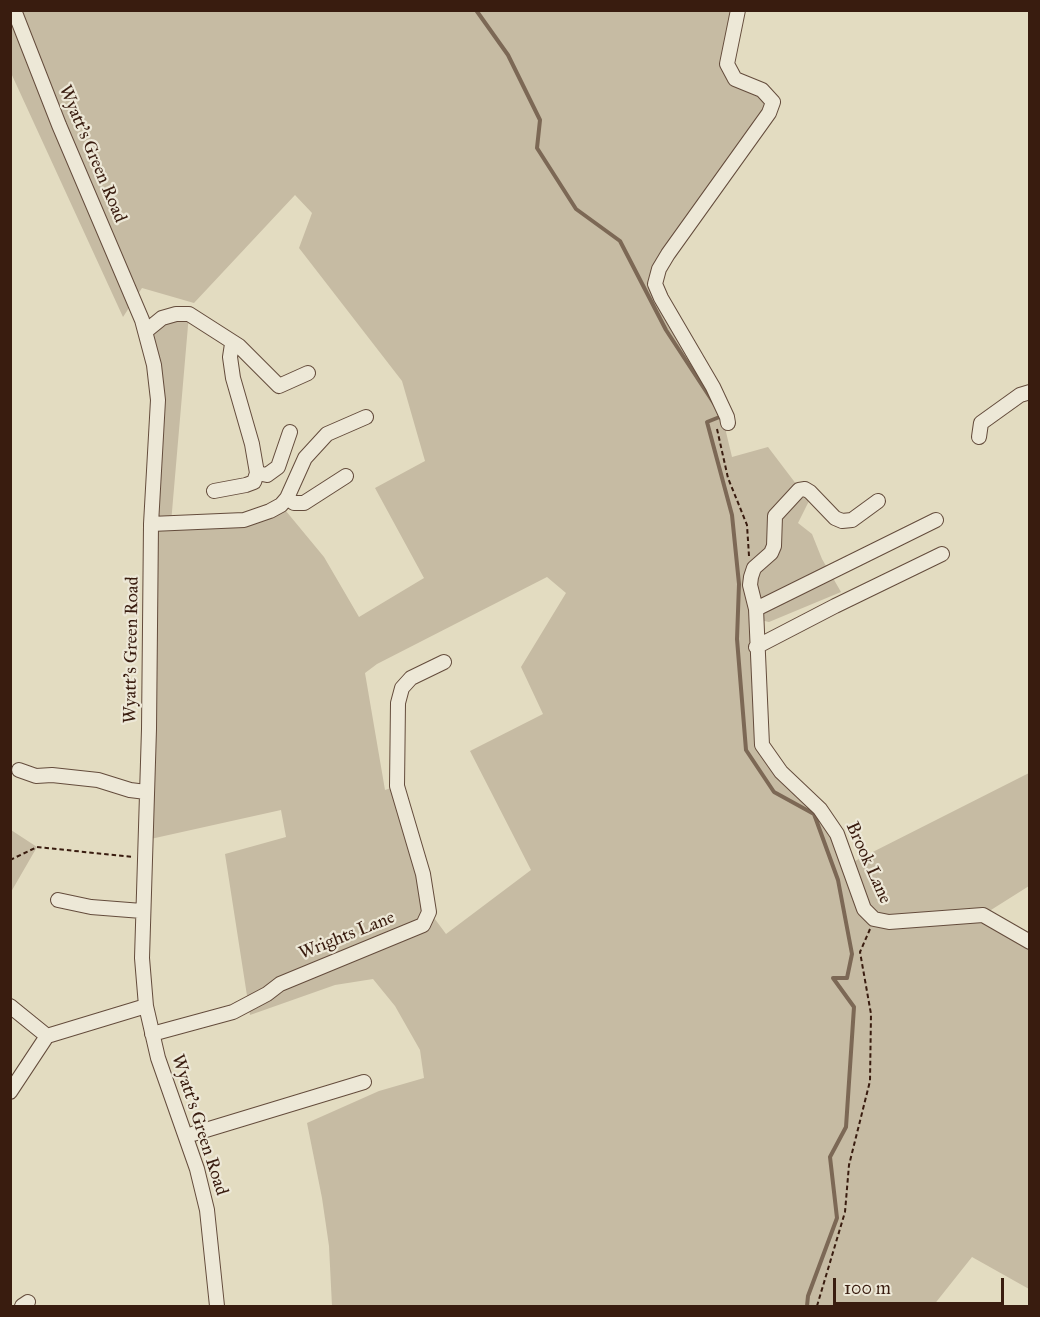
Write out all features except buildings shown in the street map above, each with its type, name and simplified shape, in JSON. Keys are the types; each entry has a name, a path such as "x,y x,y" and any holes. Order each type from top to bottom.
{"street":[{"name":"Wyatt's Green Road","path":"14,10 59,125 146,331 154,365 158,400 151,524 142,958 146,1006 158,1058 197,1169 207,1210 217,1306"},
{"path":"728,423 728,417 713,387 655,284 658,269 769,113 773,102 762,90 735,79 727,64 738,10"},
{"path":"146,331 162,318 176,314 189,314 232,344 239,346 279,386 308,373"},
{"path":"214,491 254,482 257,473 233,378 230,357 232,344"},
{"path":"979,437 981,423 1020,395 1029,392"},
{"path":"151,524 244,520 270,511 281,505 287,498 305,458 327,434 366,417"},
{"path":"257,473 267,475 278,466 290,432"},
{"path":"287,498 294,503 304,503 346,476"},
{"name":"Brook Lane","path":"878,501 852,520 842,521 835,518 805,489 799,490 775,516 774,546 771,553 754,568 750,585 756,609 762,744 781,772 820,808 837,834 864,909 874,919 889,922 983,915 997,921 1029,942"},
{"path":"756,609 936,520"},
{"path":"756,647 942,554"},
{"name":"Wrights Lane","path":"152,1034 233,1012 267,994 280,984 423,925 429,912 423,874 398,786 398,703 402,688 411,678 444,662"},
{"path":"19,770 36,776 52,775 98,780 130,790 146,792"},
{"path":"58,900 91,907 142,911"},
{"path":"10,1006 47,1036"},
{"path":"10,1092 47,1036 146,1006"},
{"path":"186,1136 364,1082"}],"path":[{"path":"728,423 716,427 728,478 747,525 749,556"},
{"path":"10,860 37,847 135,858 145,857"},
{"path":"817,1306 845,1212 849,1165 870,1081 871,1014 860,952 874,919"}],"shaded area":[{"path":"10,11 738,11 727,64 773,102 655,284 728,423 726,432 732,457 768,447 809,501 798,523 812,534 822,559 841,592 769,622 760,620 767,641 756,648 763,745 820,809 849,864 1029,773 1029,886 983,915 1029,942 1029,1289 972,1257 933,1306 332,1306 329,1246 307,1123 379,1091 424,1078 420,1050 395,1006 373,979 335,985 250,1015 225,854 286,837 281,810 146,840 158,400 146,331 189,314 171,523 244,520 281,505 324,557 359,617 424,578 375,488 425,461 402,381 299,248 312,213 295,195 194,303 142,288 123,317 11,73","holes":["547,577 566,593 521,667 543,714 470,751 531,870 446,934 429,911 397,786 385,790 365,673 377,664"]},
{"path":"11,830 37,847 11,892"}],"waterway":[{"path":"476,10 508,55 540,120 537,148 576,209 620,241 666,330 715,405"},
{"path":"722,416 707,422 732,515 739,584 737,639 746,750 774,792 814,814 838,880 852,954 847,978 833,978 854,1007 846,1127 830,1157 837,1218 808,1296 807,1306"}]}
